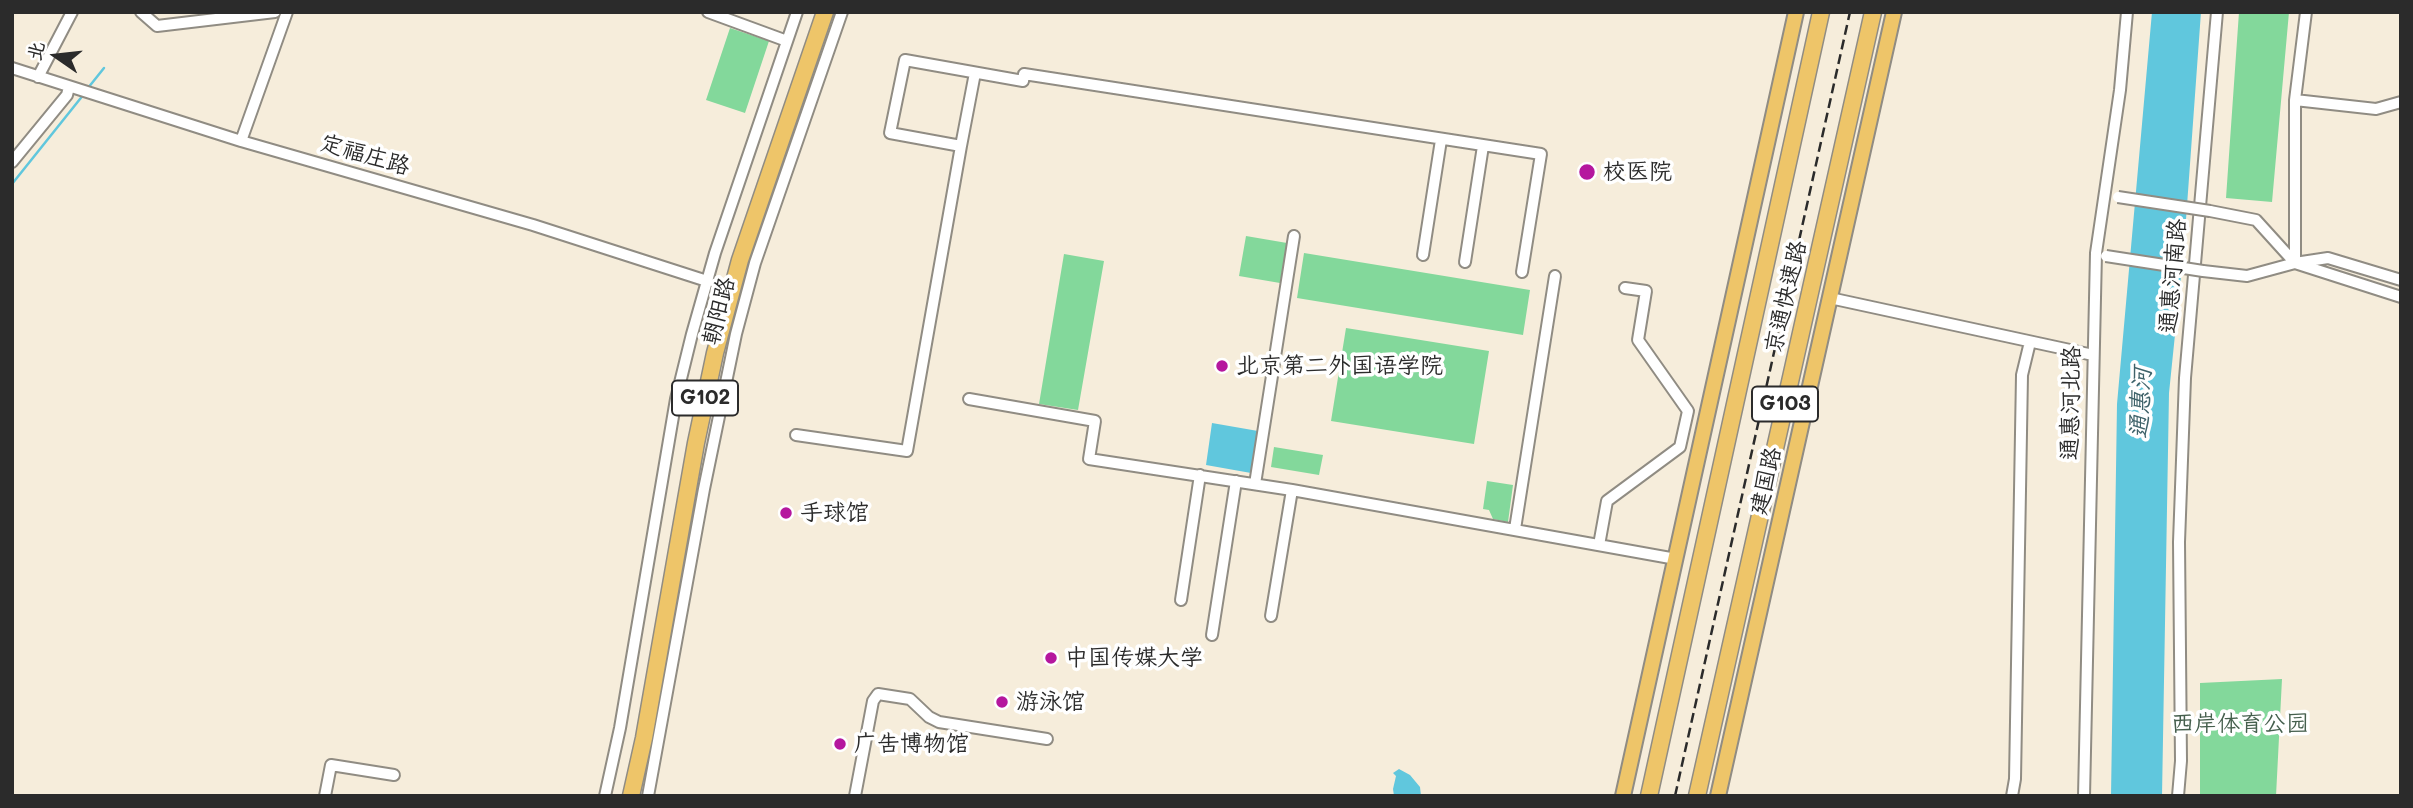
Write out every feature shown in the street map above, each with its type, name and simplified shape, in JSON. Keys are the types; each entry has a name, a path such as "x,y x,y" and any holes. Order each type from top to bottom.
{"highway":[{"name":"朝阳路","path":"621,796 686,440 706,351 731,257 815,12"},
{"name":"朝阳路","path":"631,796 715,353 740,260 825,12"},
{"name":"京通快速路","path":"1649,796 1821,12"},
{"name":"京通快速路","path":"1697,796 1873,12"}],"main road":[{"path":"1623,796 1796,12"},
{"name":"建国路","path":"1718,796 1894,12"}],"street":[{"path":"38,76 72,12"},
{"path":"141,12 157,26 275,12"},
{"path":"241,142 287,12"},
{"path":"708,12 787,41"},
{"name":"朝阳路","path":"605,796 620,728 676,399 707,281 797,12"},
{"name":"朝阳路","path":"648,796 704,489 736,334 755,263 842,12"},
{"name":"通惠河北路","path":"2084,796 2093,355 2104,194 2120,90 2127,12"},
{"name":"通惠河南路","path":"2178,796 2181,761 2179,541 2185,378 2217,12"},
{"path":"2295,263 2295,100 2306,12"},
{"path":"961,146 890,132 905,60 1023,81 1024,75 1541,154 1522,272"},
{"name":"定福庄路","path":"12,68 241,142 533,225 707,281"},
{"path":"796,435 906,451 975,73"},
{"path":"12,162 74,88"},
{"path":"2295,100 2376,108 2401,102"},
{"path":"1423,255 1441,140"},
{"path":"1465,262 1483,146"},
{"path":"2104,194 2256,220 2295,263 2401,298"},
{"path":"1255,484 1294,236"},
{"path":"2101,254 2247,276 2295,263 2328,258 2401,280"},
{"path":"1515,529 1555,276"},
{"path":"1599,545 1607,501 1680,447 1688,411 1637,340 1646,291 1625,288"},
{"path":"1830,298 2093,355"},
{"path":"2012,796 2015,779 2019,614 2022,375 2030,342"},
{"path":"969,399 1096,421 1089,459 1292,490 1676,559"},
{"path":"1181,600 1200,475"},
{"path":"1213,635 1236,481"},
{"path":"1270,616 1292,490"},
{"path":"855,796 873,701 878,694 910,699 929,717 939,722 1047,739"},
{"path":"325,796 331,765 394,775"}],"green space":[{"path":"2239,12 2289,12 2272,202 2226,198"},
{"path":"730,28 769,41 745,113 706,100"},
{"path":"1246,236 1287,243 1280,283 1239,276"},
{"path":"1304,253 1530,290 1523,335 1297,298"},
{"path":"1064,254 1104,261 1078,410 1039,404"},
{"path":"1346,328 1489,351 1474,444 1331,421"},
{"path":"1274,447 1323,455 1319,475 1271,467"},
{"path":"1487,481 1513,485 1508,522 1493,519 1489,510 1483,509"},
{"name":"西岸体育公园","path":"2282,679 2276,796 2200,796 2200,683"}],"water":[{"name":"通惠河","path":"2152,12 2201,12 2184,247 2169,393 2162,796 2111,796 2117,404"},
{"path":"1212,423 1258,431 1251,473 1206,465"},
{"path":"1399,769 1410,775 1420,787 1421,796 1394,796 1396,776 1393,773"}],"waterway":[{"path":"88,88 104,68"},
{"path":"12,184 84,94"}],"railway":[{"path":"1675,796 1850,12"}],"place":[{"name":"校医院","path":"1587,172"},
{"name":"北京第二外国语学院","path":"1222,366"},
{"name":"手球馆","path":"786,513"},
{"name":"中国传媒大学","path":"1051,658"},
{"name":"游泳馆","path":"1002,702"},
{"name":"广告博物馆","path":"840,744"}]}
